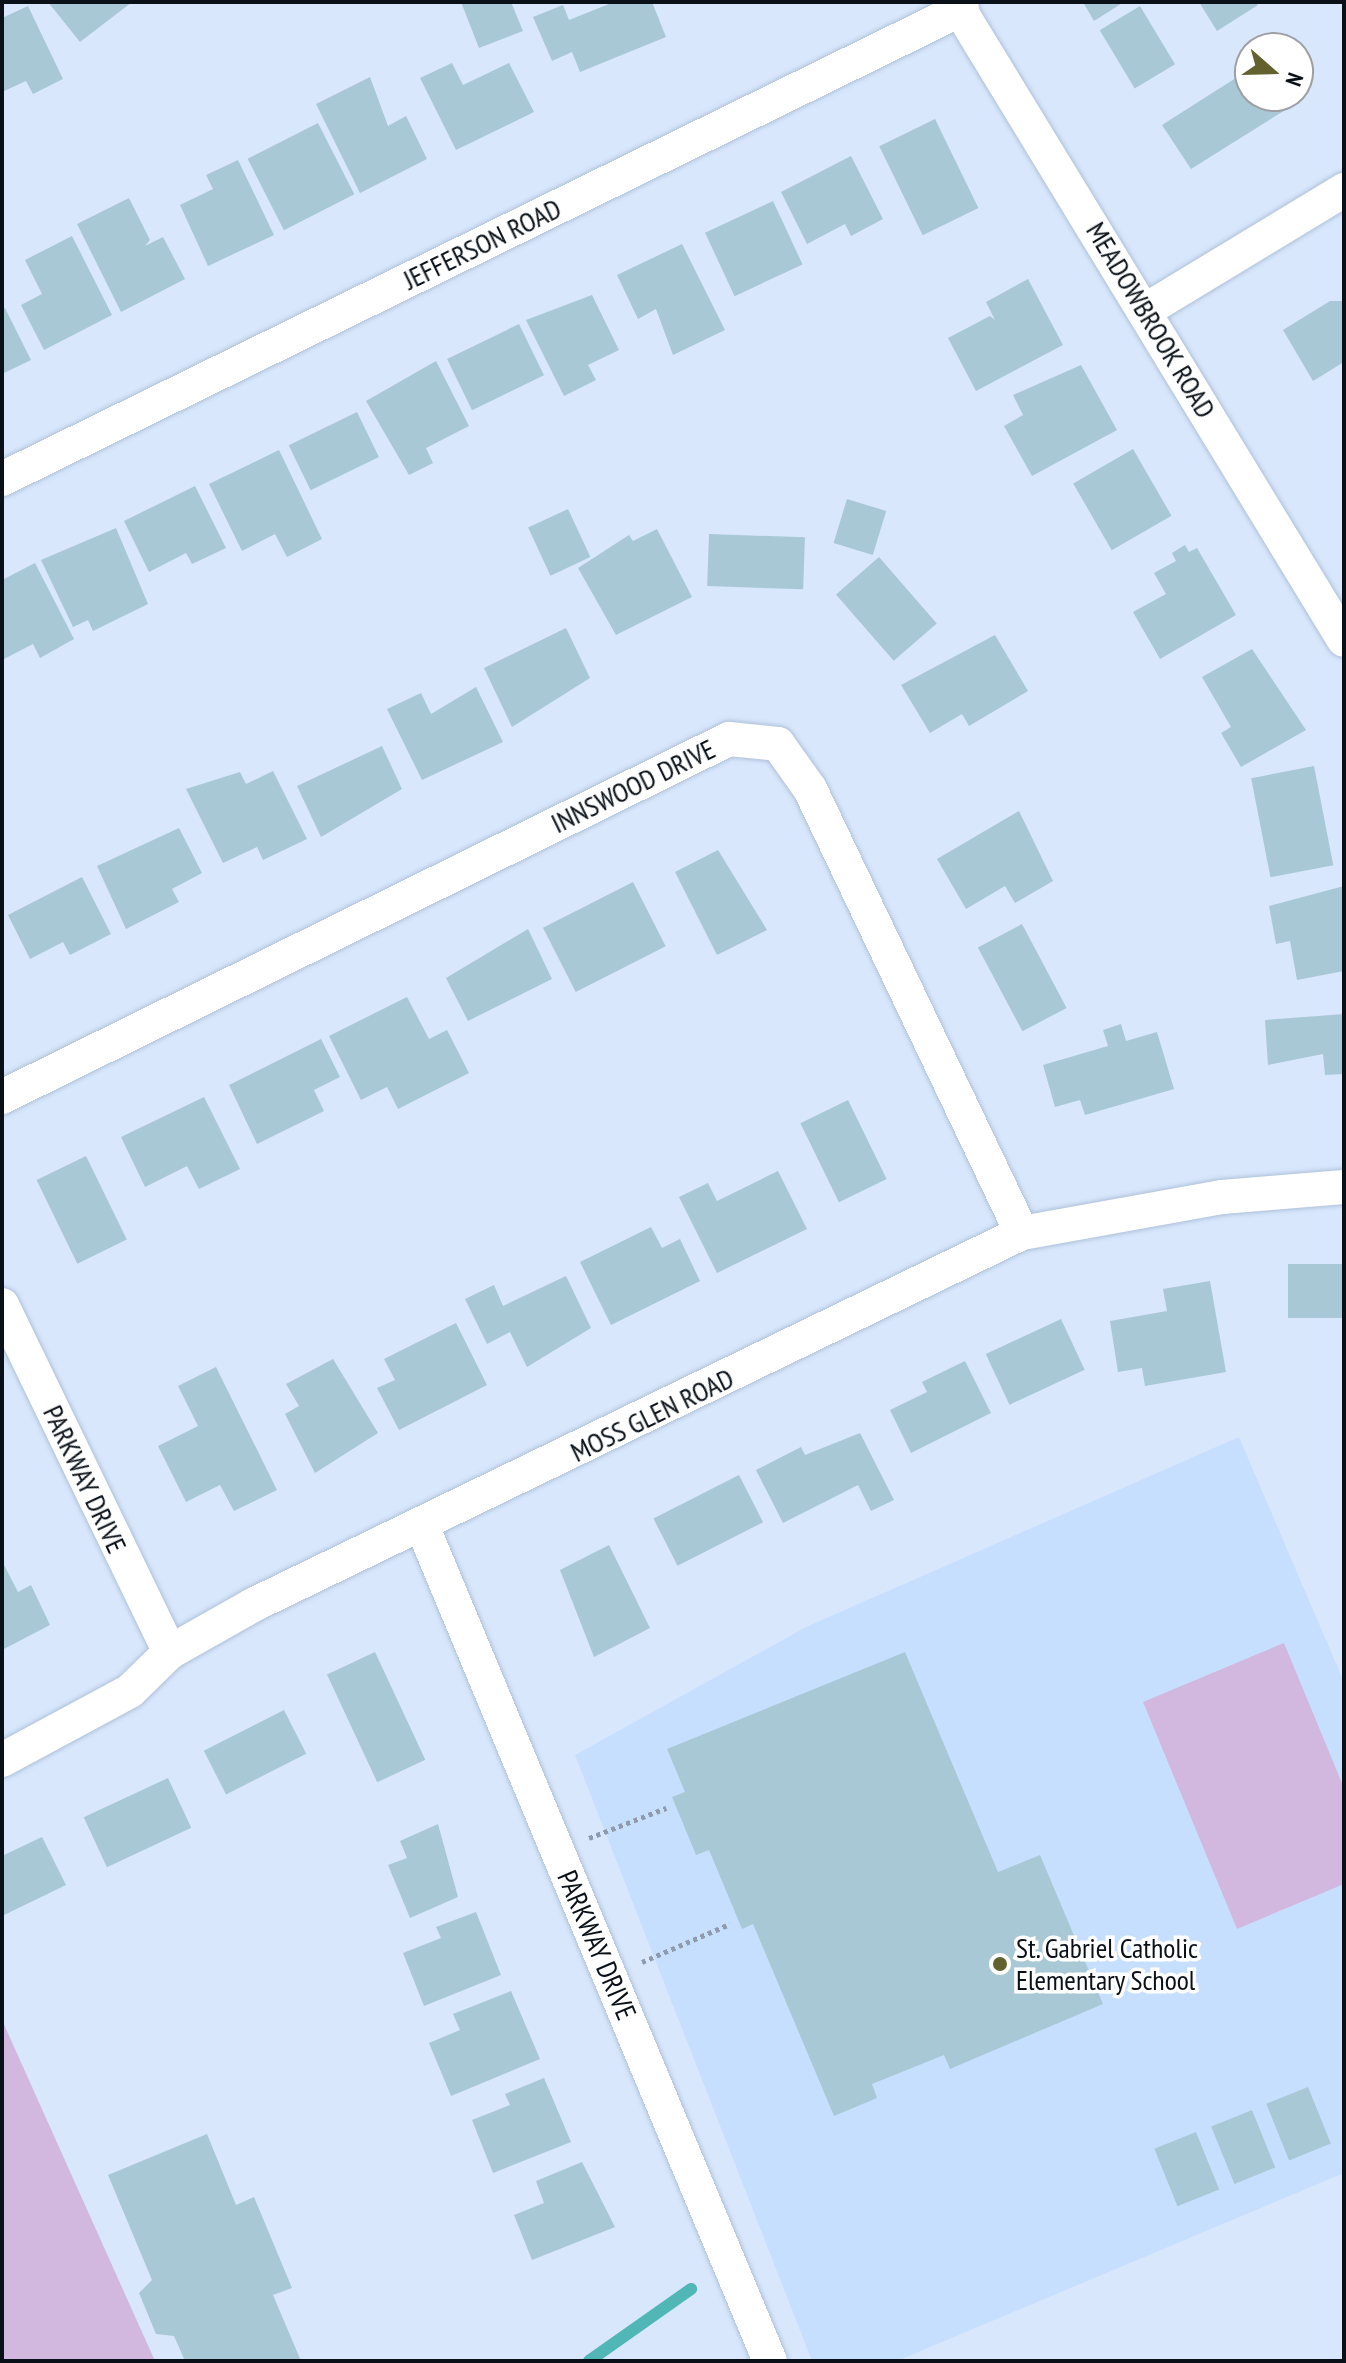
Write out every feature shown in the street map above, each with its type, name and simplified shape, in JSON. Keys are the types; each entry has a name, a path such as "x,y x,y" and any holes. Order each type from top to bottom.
{"street":[{"name":"MEADOWBROOK ROAD","path":"958,5 1344,640"},
{"name":"JEFFERSON ROAD","path":"2,479 958,5"},
{"path":"1146,310 1344,190"},
{"name":"INNSWOOD DRIVE","path":"2,1097 729,739 778,744 810,789 1022,1233"},
{"name":"MOSS GLEN ROAD","path":"2,1760 130,1691 170,1652 1022,1233 1222,1197 1344,1187"},
{"name":"PARKWAY DRIVE","path":"2,1305 170,1652"},
{"name":"PARKWAY DRIVE","path":"423,1528 770,2361"}],"path":[{"path":"557,1850 666,1808"},
{"path":"609,1975 730,1924"}],"shaded area":[{"name":"St. Gabriel Catholic Elementary School","path":"1239,1437 1344,1682 1344,2173 897,2361 812,2361 575,1755 806,1627"},
{"path":"1284,1643 1344,1788 1344,1884 1237,1929 1143,1702"},
{"path":"2,2020 155,2361 2,2361"}],"building":[{"path":"48,2 132,2 80,42"},
{"path":"461,2 511,2 523,31 479,48"},
{"path":"614,2 652,2 666,37 580,72 572,52 552,61 533,17 563,5 569,20"},
{"path":"1083,2 1124,2 1094,21"},
{"path":"1199,2 1256,2 1258,5 1217,31"},
{"path":"28,6 63,79 33,94 26,81 2,92 2,18"},
{"path":"1140,6 1175,64 1135,88 1100,30"},
{"path":"452,63 463,85 509,63 534,112 456,150 420,78"},
{"path":"370,77 388,126 406,116 427,159 360,193 316,104"},
{"path":"1234,79 1234,112 1282,112 1191,169 1162,125"},
{"path":"935,119 978,208 923,235 879,146"},
{"path":"318,123 354,194 284,230 248,159"},
{"path":"851,156 883,219 851,236 845,224 807,244 781,192"},
{"path":"238,160 274,235 208,266 180,205 213,189 206,175"},
{"path":"129,198 150,240 145,246 163,237 185,279 121,312 77,224"},
{"path":"773,201 803,264 735,296 705,233"},
{"path":"72,236 112,315 44,350 21,305 42,294 25,260"},
{"path":"682,244 725,330 673,355 656,309 638,319 617,275"},
{"path":"1028,279 1063,345 976,391 948,338 990,316 995,320 986,302"},
{"path":"592,295 619,350 588,365 596,380 564,396 526,320"},
{"path":"1330,301 1344,301 1344,362 1313,381 1283,330"},
{"path":"5,308 31,360 2,374 2,310"},
{"path":"519,324 544,375 472,410 447,359"},
{"path":"436,361 469,426 426,448 433,463 409,475 366,401"},
{"path":"1081,365 1117,430 1032,476 1004,426 1023,415 1013,395"},
{"path":"357,412 379,457 311,490 289,445"},
{"path":"1133,449 1172,516 1112,550 1073,484"},
{"path":"279,450 322,539 287,557 275,534 242,551 209,484"},
{"path":"195,486 226,548 192,564 186,553 149,572 124,521"},
{"path":"847,499 886,511 873,555 834,543"},
{"path":"568,509 590,557 551,576 528,528"},
{"path":"116,528 148,604 93,631 88,620 73,627 41,560"},
{"path":"657,529 692,597 616,635 578,568 629,535 633,541"},
{"path":"709,534 805,537 803,589 707,586"},
{"path":"1185,545 1189,552 1197,548 1236,615 1160,659 1133,612 1166,594 1154,573 1176,561 1172,553"},
{"path":"879,557 937,623 894,661 836,594"},
{"path":"35,563 74,639 40,658 33,644 2,660 2,580"},
{"path":"566,628 590,678 512,727 484,668"},
{"path":"995,635 1028,691 969,726 962,714 930,733 901,685"},
{"path":"1252,649 1306,730 1241,767 1221,733 1231,727 1202,677"},
{"path":"476,687 503,742 422,780 387,709 421,693 431,714"},
{"path":"382,746 402,789 321,837 297,786"},
{"path":"1314,766 1333,865 1270,877 1251,778"},
{"path":"273,771 307,839 263,860 257,847 223,863 186,789 240,772 246,784"},
{"path":"1019,811 1053,881 1015,903 1005,886 966,909 937,859"},
{"path":"179,828 202,873 172,889 179,902 126,929 97,866"},
{"path":"718,850 767,930 717,955 675,872"},
{"path":"82,877 111,934 70,955 63,942 30,959 8,915"},
{"path":"633,882 666,946 576,992 543,928"},
{"path":"1344,886 1344,971 1297,980 1290,941 1276,944 1269,906"},
{"path":"1022,924 1067,1008 1022,1031 978,947"},
{"path":"528,929 552,979 468,1021 446,978"},
{"path":"407,997 429,1039 447,1030 469,1073 398,1109 387,1087 361,1100 329,1036"},
{"path":"1344,1014 1344,1074 1325,1075 1323,1054 1268,1065 1265,1020"},
{"path":"1121,1024 1126,1041 1157,1032 1174,1089 1085,1115 1080,1100 1055,1107 1043,1065 1108,1046 1103,1030"},
{"path":"321,1039 340,1077 314,1090 324,1111 257,1144 229,1085"},
{"path":"204,1097 240,1169 199,1189 187,1166 145,1187 121,1137"},
{"path":"848,1100 887,1179 839,1202 800,1123"},
{"path":"86,1156 127,1240 77,1264 37,1180"},
{"path":"778,1171 807,1229 717,1273 679,1197 708,1183 717,1201"},
{"path":"651,1227 662,1248 680,1239 700,1281 611,1325 580,1262"},
{"path":"1288,1264 1344,1264 1344,1318 1288,1318"},
{"path":"566,1276 591,1328 527,1367 510,1332 487,1344 465,1299 494,1285 503,1306"},
{"path":"1210,1281 1226,1372 1145,1386 1142,1368 1118,1372 1110,1321 1167,1311 1163,1289"},
{"path":"1061,1319 1085,1370 1009,1405 986,1354"},
{"path":"456,1323 487,1385 399,1430 377,1388 395,1380 384,1359"},
{"path":"333,1359 378,1433 315,1473 285,1414 299,1406 286,1384"},
{"path":"965,1361 991,1413 911,1453 890,1410 927,1392 922,1382"},
{"path":"216,1367 277,1490 234,1511 220,1485 186,1502 158,1446 198,1426 178,1386"},
{"path":"860,1433 894,1500 871,1511 858,1485 783,1523 756,1470 801,1447 805,1455"},
{"path":"739,1475 763,1522 678,1566 653,1519"},
{"path":"609,1545 650,1628 594,1657 560,1570"},
{"path":"2,1561 18,1592 31,1585 50,1625 2,1650"},
{"path":"375,1652 425,1760 377,1782 327,1674"},
{"path":"905,1652 998,1872 1040,1855 1103,2004 950,2069 944,2055 872,2084 877,2098 834,2116 753,1924 742,1929 709,1850 696,1855 672,1797 685,1792 667,1749"},
{"path":"284,1710 306,1754 226,1795 204,1751"},
{"path":"168,1778 191,1828 107,1867 84,1817"},
{"path":"438,1824 458,1897 410,1918 388,1865 407,1858 400,1841"},
{"path":"42,1837 66,1885 2,1916 2,1856"},
{"path":"476,1912 501,1975 424,2006 403,1953 441,1938 436,1927"},
{"path":"511,1991 540,2059 451,2096 429,2043 460,2030 453,2014"},
{"path":"544,2078 571,2142 493,2173 472,2120 510,2105 505,2094"},
{"path":"1308,2087 1331,2144 1289,2160 1266,2104"},
{"path":"1252,2110 1275,2167 1234,2184 1211,2126"},
{"path":"1196,2132 1219,2189 1178,2206 1154,2149"},
{"path":"207,2134 236,2205 254,2197 292,2288 273,2295 301,2361 185,2361 174,2336 156,2334 139,2293 152,2280 108,2175"},
{"path":"582,2162 615,2227 532,2260 514,2215 544,2203 536,2181"}],"waterway":[{"path":"589,2361 691,2289"}],"place":[{"name":"St. Gabriel Catholic Elementary School","path":"1000,1964"}]}
